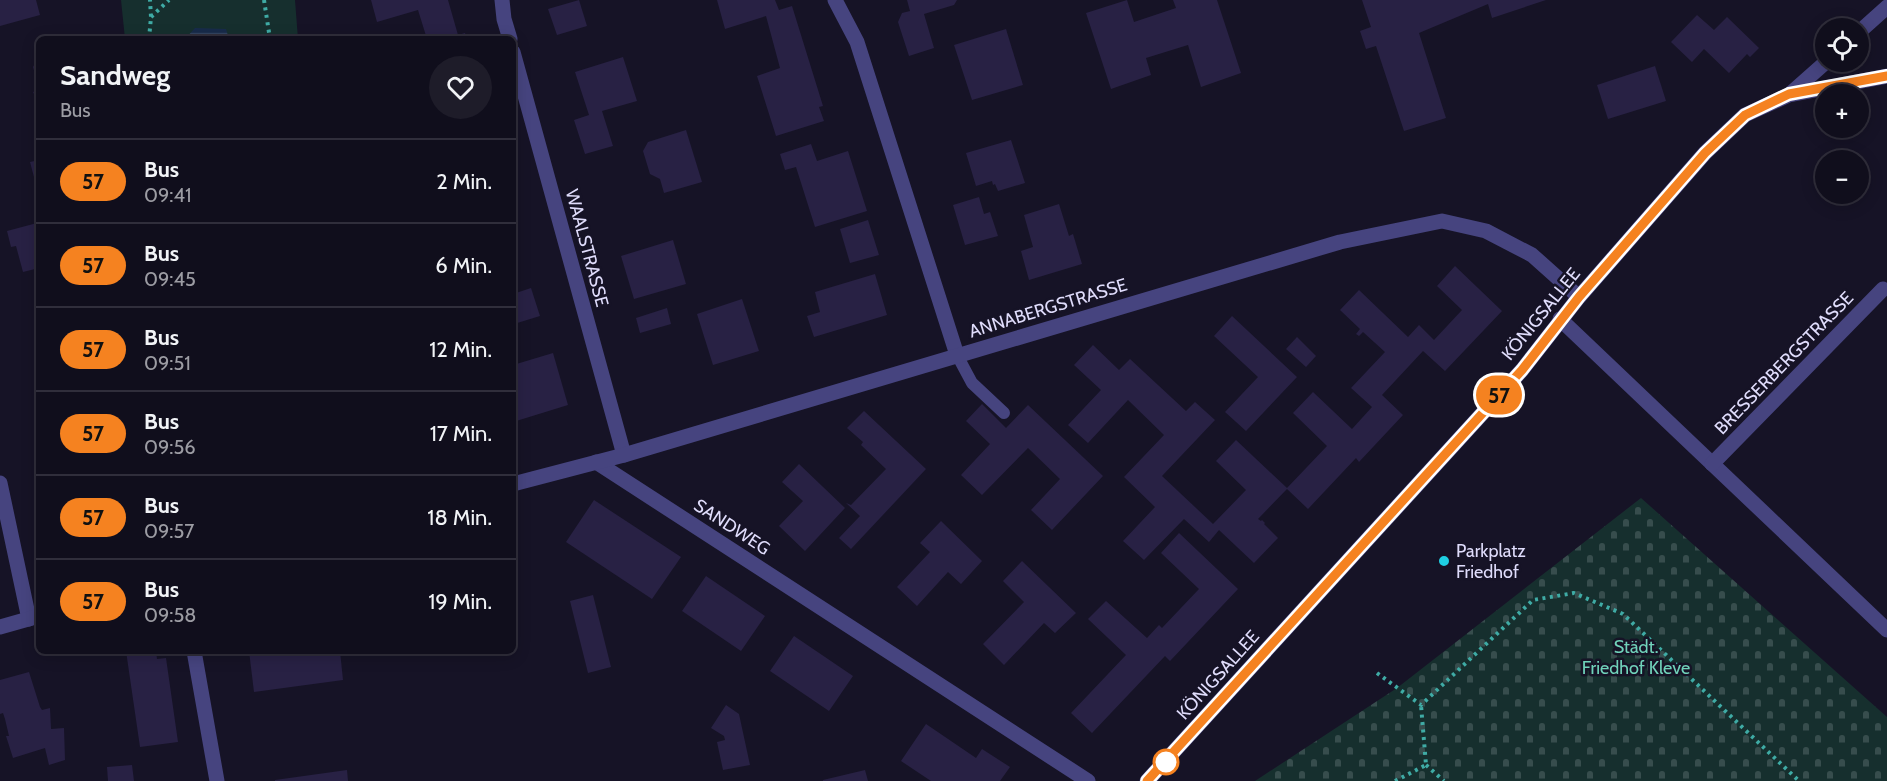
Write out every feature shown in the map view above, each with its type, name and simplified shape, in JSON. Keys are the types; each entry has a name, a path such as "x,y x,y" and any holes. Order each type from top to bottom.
{"street":[{"path":"502,0 504,20 509,36"},
{"path":"835,0 857,42 957,355"},
{"path":"1869,23 1887,7"},
{"name":"WAALSTRASSE","path":"516,62 624,455"},
{"path":"1789,94 1815,72"},
{"name":"KÖNIGSALLEE","path":"1147,781 1522,370 1560,319 1705,153 1745,115 1789,94 1887,76"},
{"name":"ANNABERGSTRASSE","path":"516,483 624,455 1340,242 1442,221 1486,231 1532,255 1579,297"},
{"name":"BRESSERBERGSTRASSE","path":"1712,464 1883,289"},
{"path":"1560,319 1887,630"},
{"name":"SANDWEG","path":"596,462 1088,781"},
{"path":"0,483 34,617 0,627"},
{"path":"195,654 217,781"}],"lane":[{"path":"957,355 972,383 1004,413"}],"path":[{"path":"149,36 150,0"},
{"path":"151,17 169,0"},
{"path":"264,0 270,36"},
{"path":"1421,705 1533,600 1574,593 1623,614 1799,781"},
{"path":"1377,673 1421,705 1426,765 1444,781"},
{"path":"1395,781 1426,765"}],"green space":[{"path":"121,0 295,0 298,36 125,36"},
{"name":"Städt. Friedhof Kleve","path":"1641,498 1887,717 1887,781 1255,781 1397,688"}],"water":[{"path":"195,28 226,29 228,36 188,36"}],"building":[{"path":"0,0 36,0 40,15 0,26"},
{"path":"371,0 448,0 458,35 465,33 466,36 426,36 418,10 377,22"},
{"path":"579,0 587,26 557,35 548,9"},
{"path":"717,0 775,0 779,10 792,6 823,106 819,107 824,121 776,136 757,76 780,68 766,16 725,29"},
{"path":"907,0 957,0 954,5 924,14 934,48 909,56 898,22 902,13 910,11"},
{"path":"1127,0 1134,22 1176,8 1173,0 1217,0 1241,73 1201,87 1188,45 1146,58 1151,75 1111,89 1086,13"},
{"path":"1362,0 1546,0 1492,18 1488,4 1419,33 1446,118 1404,131 1376,46 1366,49 1360,31 1371,27"},
{"path":"1697,15 1714,30 1727,17 1759,48 1750,57 1747,54 1729,73 1704,49 1692,62 1671,42"},
{"path":"1006,29 1023,85 972,100 954,45"},
{"path":"623,57 637,101 602,111 613,146 585,154 574,120 589,115 575,72"},
{"path":"36,62 36,77 33,67"},
{"path":"1655,66 1666,101 1608,119 1597,85"},
{"path":"686,130 702,182 664,193 660,179 650,174 643,151 648,142"},
{"path":"1011,140 1025,183 998,191 992,181 976,186 966,153"},
{"path":"811,144 817,161 848,151 867,211 815,227 796,167 785,170 780,154"},
{"path":"36,161 36,184 30,162"},
{"path":"979,197 984,214 990,212 998,236 965,245 953,205"},
{"path":"1059,204 1069,236 1073,234 1082,264 1029,280 1021,251 1033,247 1024,215"},
{"path":"868,220 879,255 850,263 840,229"},
{"path":"36,223 36,269 23,272 16,246 11,247 7,231"},
{"path":"673,240 686,284 634,299 621,256"},
{"path":"1455,266 1502,311 1445,371 1423,351 1382,395 1403,415 1359,462 1356,458 1308,509 1287,489 1258,519 1262,520 1278,538 1254,563 1219,530 1209,542 1184,519 1144,560 1123,541 1155,507 1124,477 1164,435 1128,400 1088,443 1068,425 1101,390 1074,365 1093,345 1119,370 1130,359 1186,411 1195,402 1215,420 1162,476 1213,524 1246,490 1216,461 1236,440 1287,488 1327,446 1293,413 1313,392 1352,429 1372,407 1351,388 1385,352 1363,332 1359,336 1356,334 1360,329 1340,310 1359,290 1408,337 1419,325 1434,340 1462,310 1437,286"},
{"path":"875,274 887,315 814,337 807,316 820,312 815,292"},
{"path":"531,288 540,316 516,323 516,293"},
{"path":"742,299 759,351 713,365 697,314"},
{"path":"667,308 671,324 640,333 636,318"},
{"path":"1232,316 1297,377 1246,431 1225,412 1258,377 1214,336"},
{"path":"1297,337 1316,356 1306,367 1286,349"},
{"path":"553,353 568,405 516,421 516,364"},
{"path":"982,404 1006,428 1028,405 1103,476 1052,530 1031,510 1060,479 1028,448 982,495 961,475 990,444 966,421"},
{"path":"864,411 926,469 851,549 839,538 860,516 846,503 851,505 886,469 861,445 863,442 847,428"},
{"path":"799,464 845,508 805,551 779,526 803,501 782,482"},
{"path":"594,500 681,557 652,599 566,542"},
{"path":"941,521 982,561 961,584 948,572 917,606 897,587 930,552 920,543"},
{"path":"1179,533 1238,589 1170,661 1165,656 1092,733 1071,713 1126,655 1088,619 1106,601 1147,638 1159,625 1162,628 1199,589 1161,553"},
{"path":"1022,561 1076,613 1055,633 1044,623 1004,665 983,644 1024,602 1003,581"},
{"path":"706,576 765,616 741,651 682,611"},
{"path":"593,595 611,667 588,673 570,601"},
{"path":"794,636 853,676 829,711 770,671"},
{"path":"126,654 156,654 157,659 166,658 178,742 140,747"},
{"path":"249,654 340,654 343,680 254,692"},
{"path":"29,672 40,707 42,710 50,708 51,729 64,728 65,760 49,765 45,748 13,758 6,736 9,736 5,719 3,713 0,714 0,680"},
{"path":"726,705 739,714 750,765 723,770 717,742 725,740 724,736 711,728"},
{"path":"926,724 976,758 982,749 1010,767 1000,781 931,781 901,761"},
{"path":"132,765 134,781 108,781 107,767"},
{"path":"347,770 348,781 275,781 275,780"},
{"path":"865,770 868,781 823,781 823,780"}],"bus line":[{"name":"57","path":"1147,781 1522,370 1560,319 1705,153 1745,115 1789,94 1887,76"}],"place":[{"name":"Parkplatz Friedhof","path":"1444,561"}]}
